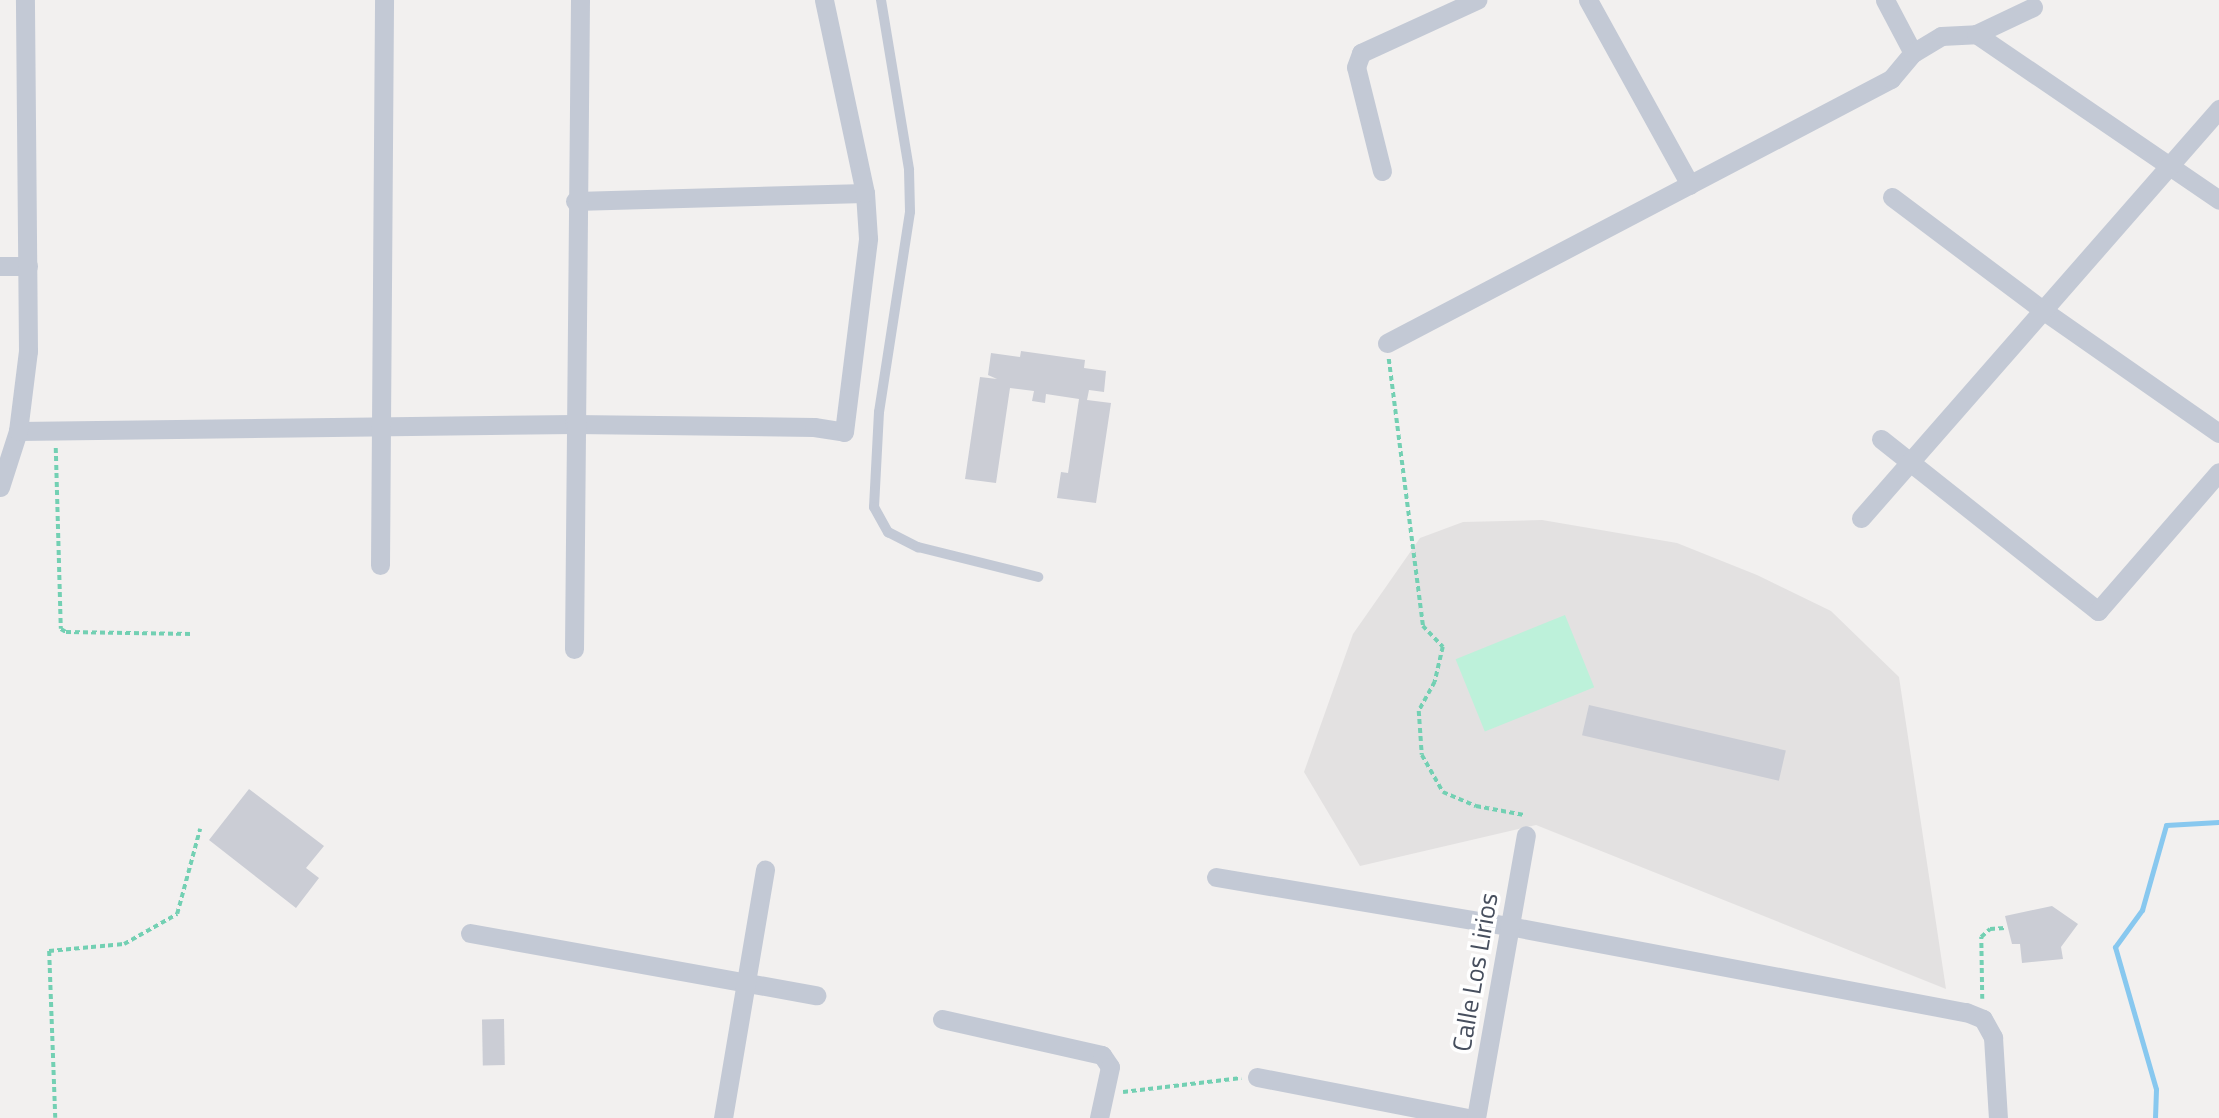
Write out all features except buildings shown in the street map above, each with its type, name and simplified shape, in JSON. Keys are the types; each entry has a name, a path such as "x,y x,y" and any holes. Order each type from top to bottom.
{"street":[{"path":"0,487 18,431 28,351 25,0"},
{"path":"380,565 384,0"},
{"path":"573,649 575,201 580,0"},
{"path":"18,431 574,424 814,427 844,432 868,238 865,193 824,0"},
{"path":"1382,171 1356,67 1361,53 1477,0"},
{"path":"1588,0 1690,185"},
{"path":"1885,0 1913,53"},
{"path":"1387,343 1891,79 1913,53 1941,36 1976,34 2033,7"},
{"path":"1976,34 2219,200"},
{"path":"1861,518 1912,463 2219,109"},
{"path":"575,201 865,193"},
{"path":"1892,197 2044,311 2219,433"},
{"path":"0,266 28,266"},
{"path":"1881,439 2098,611 2219,472"},
{"name":"Calle Los Lirios","path":"1476,1118 1526,835"},
{"path":"723,1118 765,870"},
{"path":"1216,877 1509,926 1966,1012 1983,1019 1993,1037 1998,1118"},
{"path":"470,933 816,995"},
{"path":"942,1019 1102,1055 1110,1067 1099,1118"},
{"path":"1256,1077 1468,1118"}],"lane":[{"path":"881,0 909,170 910,212 880,412 874,506 888,532 918,547 1038,577"}],"path":[{"path":"1387,343 1423,626 1443,647 1435,682 1419,710 1422,755 1443,792 1476,806 1529,816 1526,835"},
{"path":"56,432 61,629 66,632 192,634"},
{"path":"55,1118 48,951 124,944 177,914 200,829"},
{"path":"1983,1019 1981,937 1990,929 2005,928"},
{"path":"1104,1094 1256,1077"}],"shaded area":[{"path":"1542,520 1677,543 1757,575 1831,611 1899,677 1946,989 1536,825 1360,866 1304,772 1353,634 1420,538 1463,522"}],"green space":[{"path":"1565,615 1594,687 1485,732 1456,659"}],"waterway":[{"path":"2155,1118 2156,1089 2115,947 2142,910 2166,825 2219,822"}]}
